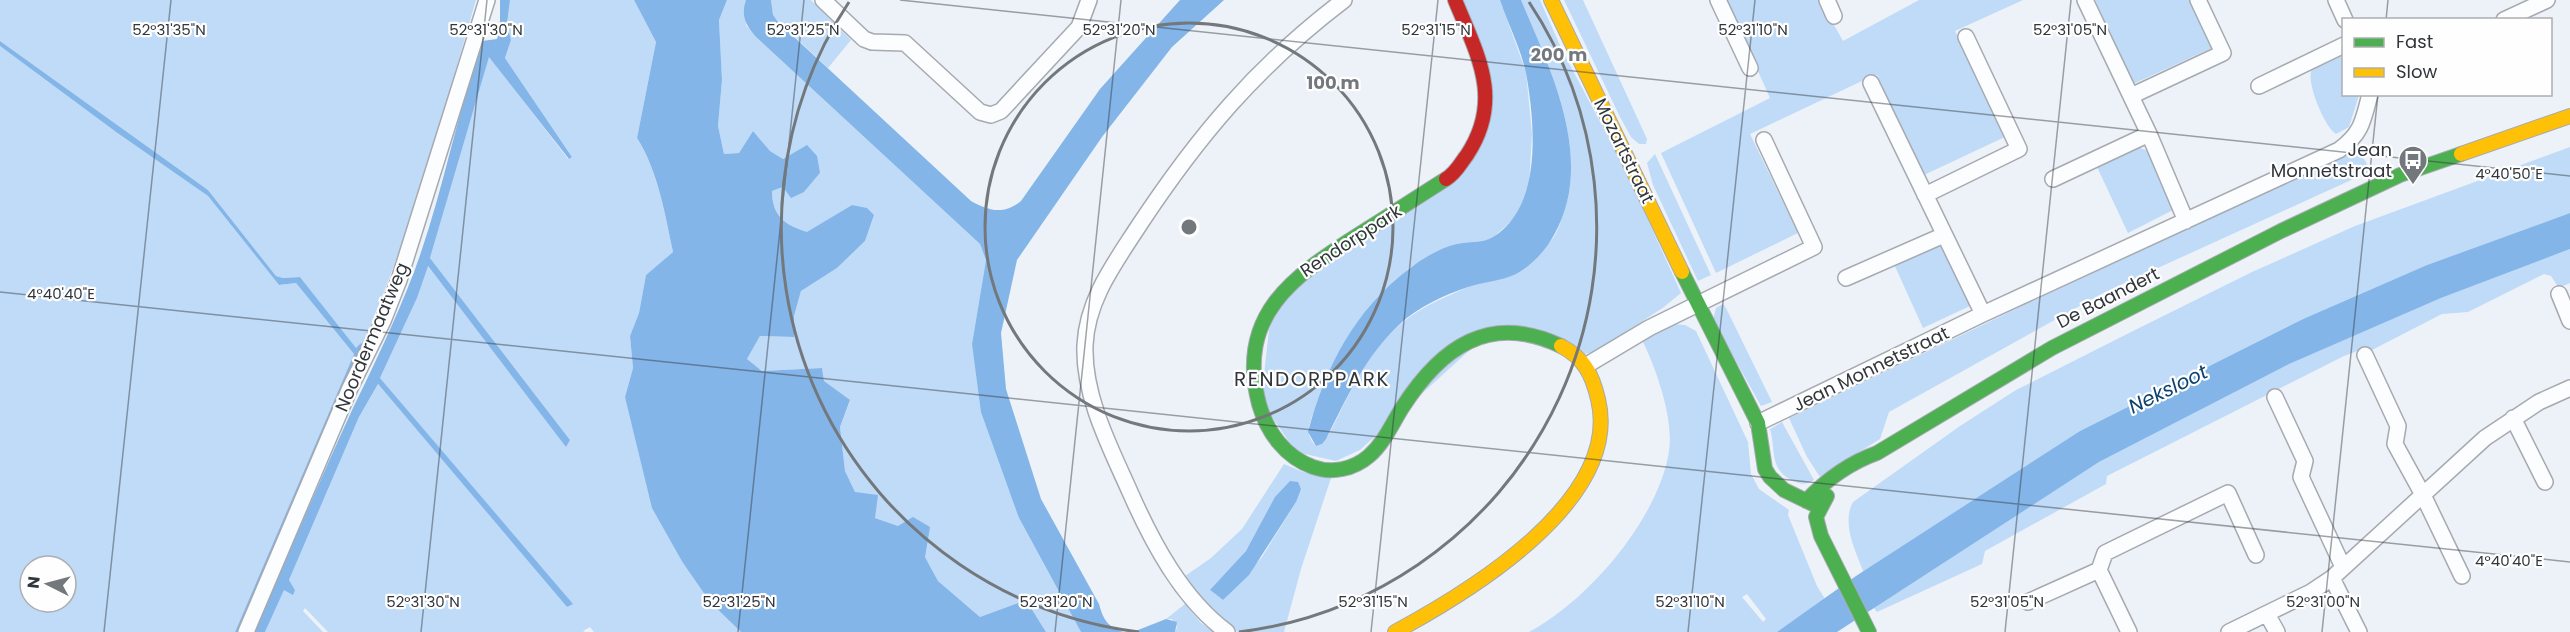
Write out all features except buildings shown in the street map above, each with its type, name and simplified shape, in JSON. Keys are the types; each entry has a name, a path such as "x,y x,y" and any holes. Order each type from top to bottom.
{"street":[{"name":"Noordermaatweg","path":"246,632 399,280 487,0"},
{"path":"823,0 864,39 872,42 905,43 980,112 992,115 1001,111 1078,27 1084,16 1087,1"},
{"path":"1227,632 1210,620 1182,586 1135,504 1113,453 1092,397 1086,369 1085,345 1090,308 1108,273 1142,221 1177,170 1223,111 1273,59 1344,0"},
{"name":"Rendorppark","path":"1455,0 1479,59 1487,92 1483,118 1474,144 1454,174 1311,265 1293,280 1270,309 1259,336 1255,365 1257,396 1261,411 1279,447 1296,461 1316,468 1336,470 1352,467 1378,448 1404,405 1428,375 1469,341 1491,333 1525,332 1555,344 1587,365"},
{"name":"Mozartstraat","path":"1551,0 1697,303 1758,423 1763,436 1763,462 1766,472 1776,483 1813,504"},
{"path":"1718,0 1750,68"},
{"path":"1827,0 1834,16"},
{"path":"2085,0 2149,134 2186,221"},
{"path":"2131,96 2223,53 2198,0"},
{"path":"2336,0 2344,18"},
{"path":"2508,18 2547,0"},
{"path":"1925,195 2019,149 1966,37"},
{"path":"2259,86 2342,45"},
{"path":"1871,83 1983,314"},
{"name":"Jean Monnetstraat","path":"1758,423 1983,314 2338,150 2354,139 2360,130 2369,96"},
{"name":"De Baandert","path":"1813,504 1818,488 1858,459 1877,453 2052,348 2281,231 2365,193 2378,194 2403,183 2411,173 2469,150 2570,116"},
{"path":"2053,180 2149,134"},
{"path":"1395,632 1483,577 1522,547 1550,522 1573,495 1599,444 1600,401 1587,365 1697,303 1814,247 1764,140"},
{"path":"1846,278 1944,235"},
{"path":"2559,294 2570,321"},
{"path":"2365,355 2398,426 2395,444 2423,495 2462,576"},
{"path":"2229,632 2311,592 2338,572 2485,438 2513,418 2570,387"},
{"path":"2275,397 2305,461 2301,477 2359,632"},
{"path":"2513,418 2545,482"},
{"path":"2028,602 2098,570 2105,553 2228,494 2256,555"},
{"path":"1813,504 1805,527 1839,585 1857,624 1869,632"},
{"path":"2098,570 2129,632"},
{"path":"2267,614 2277,632"}],"shaded area":[{"path":"0,0 476,0 411,218 362,345 356,349 300,277 276,276 208,190 0,41"},
{"path":"510,0 634,0 656,42 637,138 656,179 673,252 646,275 639,313 630,336 633,368 625,397 683,563 710,602 741,632 594,632 590,627 583,631 585,632 328,632 305,608 303,611 323,632 265,632 284,589 295,590 289,580 359,417 378,384 567,607 572,604 380,378 417,298 427,265 566,446 570,440 430,258 489,56 568,159 572,157 505,58 511,40 507,24"},
{"path":"727,0 746,0 746,25 755,36 980,244 986,260 972,344 1019,518 1081,632 1046,632 1026,600 980,617 938,581 925,557 898,526 875,518 855,492 845,471 840,427 850,401 824,381 822,368 762,371 747,359 760,336 794,337 794,316 801,291 837,268 865,241 874,215 852,205 807,233 781,218 774,207 772,191 783,187 804,192 820,173 806,146 783,159 770,151 753,131 739,153 724,154 718,126 722,80 719,20"},
{"path":"771,0 811,0 851,40 828,68 773,16"},
{"path":"1463,0 1500,0 1526,72 1532,134 1529,185 1514,219 1491,239 1479,243 1458,244 1436,252 1408,269 1312,416 1309,432 1313,442 1316,446 1322,444 1370,358 1402,323 1432,303 1497,273 1536,251 1549,243 1558,229 1569,190 1571,163 1568,135 1553,79 1521,0 1540,0 1562,50 1624,167 1681,293 1664,307 1595,352 1584,354 1494,328 1360,450 1336,461 1296,452 1261,401 1270,321 1302,280 1446,188 1486,132"},
{"path":"1564,0 1583,0 1647,139 1646,144 1639,144 1631,137"},
{"path":"1726,0 1820,0 1843,41 1919,0 2023,0 1955,31 2007,136 1924,175 1877,75 1862,81 1750,134 1798,233 1716,273 1661,153 1770,98"},
{"path":"2095,0 2194,0 2214,47 2133,84"},
{"path":"0,46 116,132 208,196 279,285 296,283 354,354 235,632 0,632"},
{"path":"2342,54 2342,96 2359,96 2349,127 2336,134 2317,104 2311,83 2312,69"},
{"path":"2137,147 2149,151 2175,209 2128,233 2097,167"},
{"path":"2570,147 2570,213 2427,265 2303,319 2080,431 1864,573 1849,529 1853,502 1960,426 2016,390 2252,272 2355,226"},
{"path":"2351,148 2355,152 2359,150 2371,171 2105,292 1889,412 1880,439 1820,477 1807,457 1789,418"},
{"path":"1655,154 1711,275 1698,281 1653,185 1647,163"},
{"path":"1937,245 1943,248 1970,306 1923,328 1893,262"},
{"path":"2570,249 2570,283 2559,288 2551,276 2544,274 2468,312 2442,314 2372,350 2363,349 2344,356 2107,476 2106,484 1985,551 1982,564 1877,612 1873,607 2099,462 2288,364 2441,298"},
{"path":"1723,304 1772,402 1761,406 1713,320 1716,308"},
{"path":"1673,324 1685,325 1696,331 1748,442 1751,474 1759,489 1789,510 1788,515 1817,586 1825,599 1777,632 1529,632 1552,618 1597,579 1636,530 1663,477 1669,451 1669,424 1663,394 1642,340","holes":["1747,594 1766,619 1763,622 1742,597"]},
{"path":"1782,422 1814,480 1811,482 1802,484 1791,480 1779,470 1776,464 1770,429"},
{"path":"1284,464 1303,472 1331,478 1301,569 1284,632 1238,632 1206,603 1185,576 1211,558 1242,529","holes":["1296,502 1262,557 1223,600 1211,591 1246,551 1261,526"]},
{"path":"1185,604 1201,623 1214,632 1175,632 1177,627 1172,619 1166,619"}],"water":[{"path":"500,0 510,0 507,24 511,40 505,58 572,157 569,159 489,57 430,258 570,440 566,447 428,266 417,298 380,378 573,604 567,607 378,384 359,417 289,580 295,590 293,595 284,590 265,632 254,632 340,436 393,324 414,272 433,215 482,41 497,39 500,28"},
{"path":"634,0 727,0 719,20 722,80 718,126 724,154 739,153 753,131 770,151 783,159 807,145 817,156 820,173 804,192 791,198 783,187 772,191 774,207 786,223 807,232 852,205 867,208 874,215 865,241 837,268 801,291 794,316 794,337 760,336 747,359 762,371 822,368 824,381 850,400 840,427 845,471 855,492 878,495 875,518 898,526 913,517 930,527 925,557 938,581 980,617 1026,600 1046,632 741,632 710,602 683,563 652,508 625,397 633,368 630,336 639,313 646,275 673,252 656,179 637,138 656,42"},
{"path":"746,0 771,0 773,15 779,23 971,201 990,209 1002,210 1021,201 1100,89 1180,0 1224,0 1172,47 1102,137 1017,260 1001,333 1006,389 1041,499 1099,604 1104,618 1114,628 1124,632 1081,632 1019,518 981,412 972,344 986,260 980,244 755,36 745,19"},
{"path":"1500,0 1521,0 1556,86 1570,146 1571,177 1566,206 1551,241 1522,271 1499,280 1468,287 1441,298 1415,312 1400,324 1367,363 1326,439 1322,444 1316,446 1308,432 1333,362 1373,303 1409,269 1432,254 1457,244 1484,241 1493,237 1509,223 1521,206 1532,162 1532,116 1524,64"},
{"path":"0,41 208,190 276,276 300,277 356,348 361,343 364,346 241,632 235,632 354,354 296,283 279,285 208,196 116,132 0,46"},
{"name":"Neksloot","path":"2570,213 2570,249 2441,298 2289,364 2099,462 1837,632 1777,632 1856,576 2080,431 2303,319 2427,265"},
{"path":"1290,481 1298,482 1301,489 1296,502 1249,575 1223,600 1210,590 1246,551 1275,497"},
{"path":"1166,619 1177,622 1175,632 1133,632"}],"traffic: fast":[{"path":"1806,501 1830,479 1848,467 1877,453 2052,348 2281,231 2400,175 2461,154"},
{"path":"1446,179 1311,267 1275,302 1263,323 1255,346 1254,373 1259,404 1272,434 1286,450 1303,463 1328,470 1350,467 1369,456 1379,445 1417,386 1433,368 1470,341 1490,335 1512,333 1535,336 1561,346"},
{"path":"1682,272 1758,423 1765,469 1784,490 1819,507"},
{"path":"1827,496 1816,517 1821,536 1869,632"}],"traffic: slow":[{"path":"1551,0 1682,272"},
{"path":"2461,154 2570,116"},
{"path":"1395,632 1461,593 1534,538 1564,507 1587,472 1599,436 1598,399 1586,368 1576,356 1561,346"}],"traffic: jam":[{"path":"1446,179 1460,165 1478,134 1484,115 1485,96 1478,58 1455,0"}],"place":[{"name":"Jean Monnetstraat","path":"2413,186"}],"district":[{"name":"RENDORPPARK","path":"1312,379"}]}
